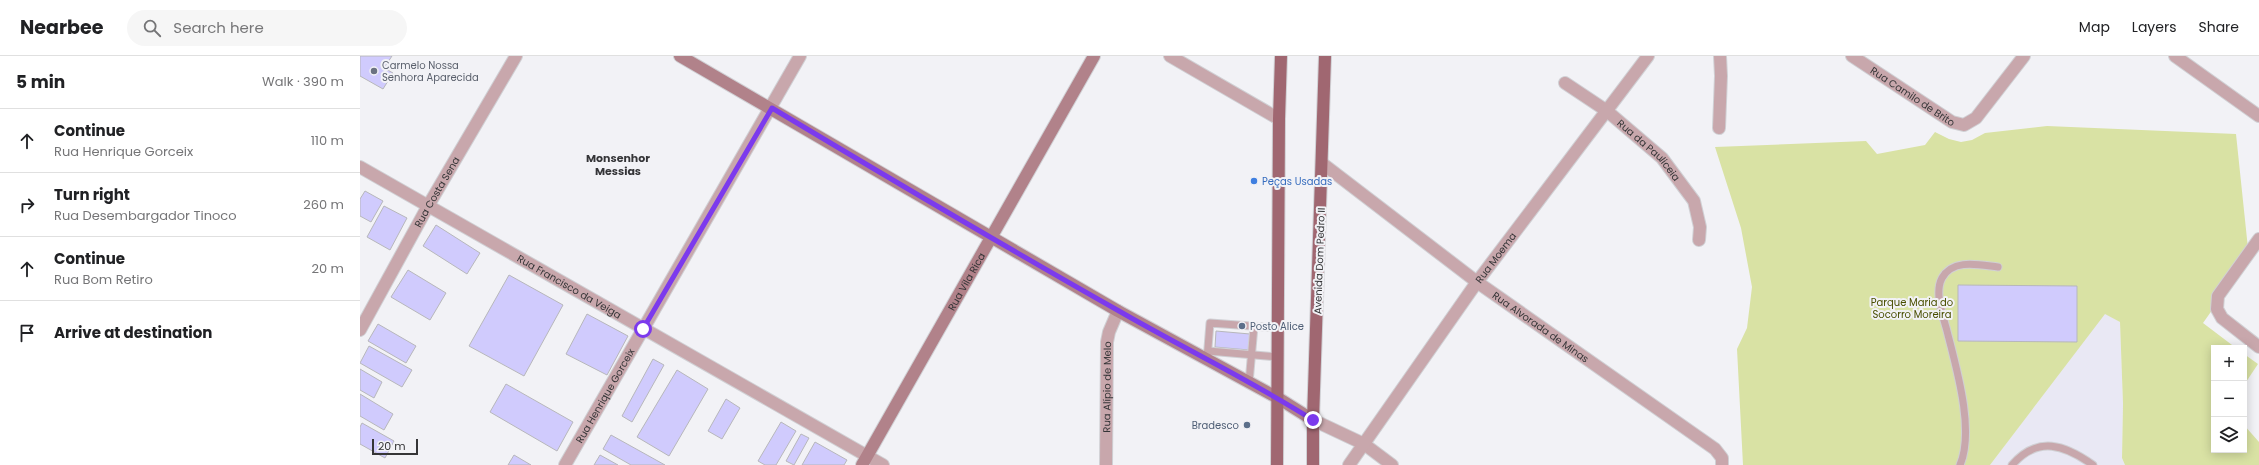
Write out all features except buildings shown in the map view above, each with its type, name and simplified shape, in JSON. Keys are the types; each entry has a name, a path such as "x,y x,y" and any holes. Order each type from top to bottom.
{"main road":[{"path":"1277,465 1279,119 1281,56"},
{"name":"Avenida Dom Pedro II","path":"1313,465 1313,420 1323,164 1325,56"}],"street":[{"name":"Rua Costa Sena","path":"360,330 428,206 516,56"},
{"path":"680,56 772,108 1118,311 1208,356 1249,383 1278,398 1313,420 1364,444 1392,465"},
{"name":"Rua Henrique Gorceix","path":"565,465 772,108 800,56"},
{"name":"Rua Vila Rica","path":"864,461 1094,56"},
{"path":"1170,56 1279,119"},
{"name":"Rua Moema","path":"1349,465 1477,282 1608,111 1648,56"},
{"path":"1719,128 1721,76 1720,56"},
{"name":"Rua Camilo de Brito","path":"1852,56 1952,122 1964,125 1976,118 2024,56"},
{"path":"2175,56 2259,116"},
{"name":"Rua da Pauliceia","path":"1565,83 1608,111 1662,158 1694,201 1700,227 1699,240"},
{"name":"Rua Alvorada de Minas","path":"1323,164 1477,282 1714,449 1722,461"},
{"name":"Rua Francisco da Veiga","path":"360,167 643,329 864,461 883,465"},
{"path":"2259,239 2218,296 2217,308 2222,318 2259,347"},
{"name":"Rua Alípio de Melo","path":"1106,465 1107,342 1111,326 1118,311"}],"lane":[{"path":"1960,465 1967,440 1965,420 1956,365 1939,293 1942,278 1952,268 1968,263 1998,267"},
{"path":"1278,328 1210,323 1208,356 1252,355 1278,357"},
{"path":"1249,383 1254,326"},
{"path":"2012,465 2025,452 2036,446 2047,446 2068,449 2093,465"}],"shaded area":[{"path":"2105,313 2120,322 2123,404 2122,458 2125,465 1990,465"}],"green space":[{"name":"Parque Maria do Socorro Moreira","path":"2047,126 2236,134 2249,258 2203,323 2232,345 2211,345 2211,453 2247,453 2247,428 2259,442 2259,465 2125,465 2122,458 2123,404 2120,322 2105,314 1990,465 1743,465 1737,349 1747,328 1752,287 1741,228 1715,147 1866,141 1877,154 1925,145 1935,132 1949,139 1961,142 1972,140 1985,133"},
{"path":"2247,356 2258,364 2247,380"}],"place":[{"name":"Carmelo Nossa Senhora Aparecida","path":"374,71"},
{"name":"Peças Usadas","path":"1254,181"},
{"name":"Posto Alice","path":"1242,326"},
{"name":"Bradesco","path":"1247,425"}],"district":[{"name":"Monsenhor Messias","path":"618,164"}],"route":[{"path":"643,329 772,108 956,218 1118,311 1278,398 1313,420"}]}
